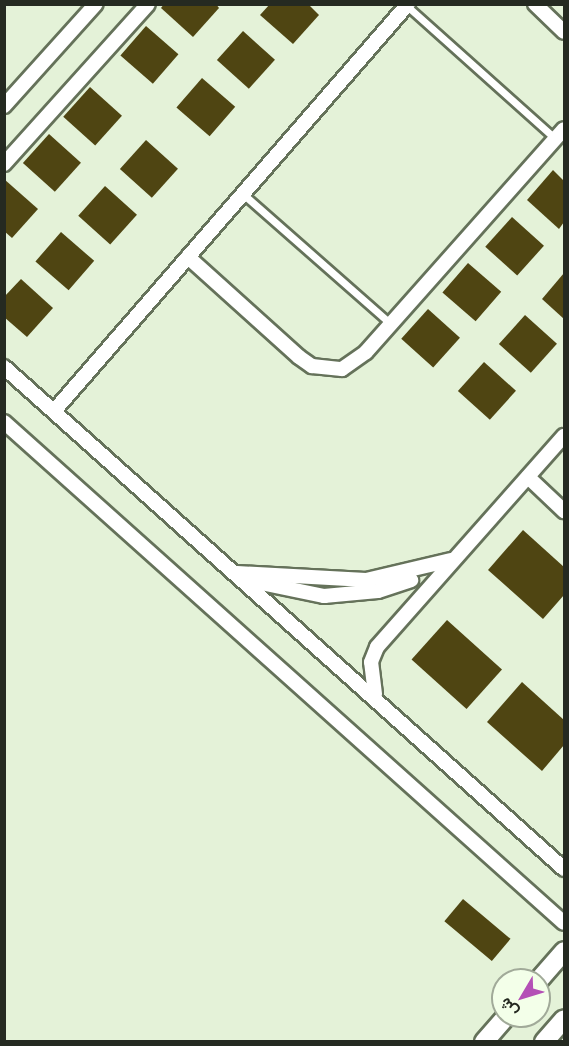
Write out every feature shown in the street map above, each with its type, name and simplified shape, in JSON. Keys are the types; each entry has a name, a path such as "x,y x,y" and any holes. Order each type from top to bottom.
{"street":[{"path":"4,106 96,4"},
{"path":"4,164 148,4"},
{"path":"535,4 564,32"},
{"path":"54,411 407,5"},
{"path":"188,257 312,366 334,370 356,363 560,134"},
{"path":"4,367 375,695 564,869"},
{"path":"4,422 564,922"},
{"path":"375,695 371,662 377,647 564,436"},
{"path":"528,477 564,511"},
{"path":"241,576 297,594 351,595 404,583 453,559"},
{"path":"549,968 564,951"},
{"path":"544,1041 564,1019"},
{"path":"484,1041 496,1028"}],"lane":[{"path":"407,5 560,134"},
{"path":"243,194 391,324"}],"building":[{"path":"164,4 216,4 219,8 193,37 161,8"},
{"path":"270,4 308,4 319,15 293,44 260,15"},
{"path":"146,26 178,54 153,84 120,55"},
{"path":"243,31 275,60 249,89 217,60"},
{"path":"202,78 235,107 210,136 176,107"},
{"path":"90,87 122,116 95,145 63,117"},
{"path":"49,134 81,163 55,192 23,163"},
{"path":"146,140 178,169 152,198 120,169"},
{"path":"553,170 564,181 564,222 559,229 527,200"},
{"path":"4,179 38,209 12,238 4,231"},
{"path":"105,186 137,215 110,244 78,216"},
{"path":"512,217 544,246 517,275 485,247"},
{"path":"61,232 94,261 69,290 35,261"},
{"path":"468,263 501,292 476,321 442,292"},
{"path":"564,273 564,319 542,299"},
{"path":"21,279 53,308 27,337 4,317 4,297"},
{"path":"428,309 460,338 433,367 401,339"},
{"path":"525,315 557,344 531,373 499,344"},
{"path":"484,362 516,391 490,420 458,391"},
{"path":"523,530 564,567 564,595 543,619 488,570"},
{"path":"447,620 502,670 467,709 412,659"},
{"path":"522,682 564,720 564,745 542,771 487,722"},
{"path":"463,899 510,939 492,961 444,921"}]}
